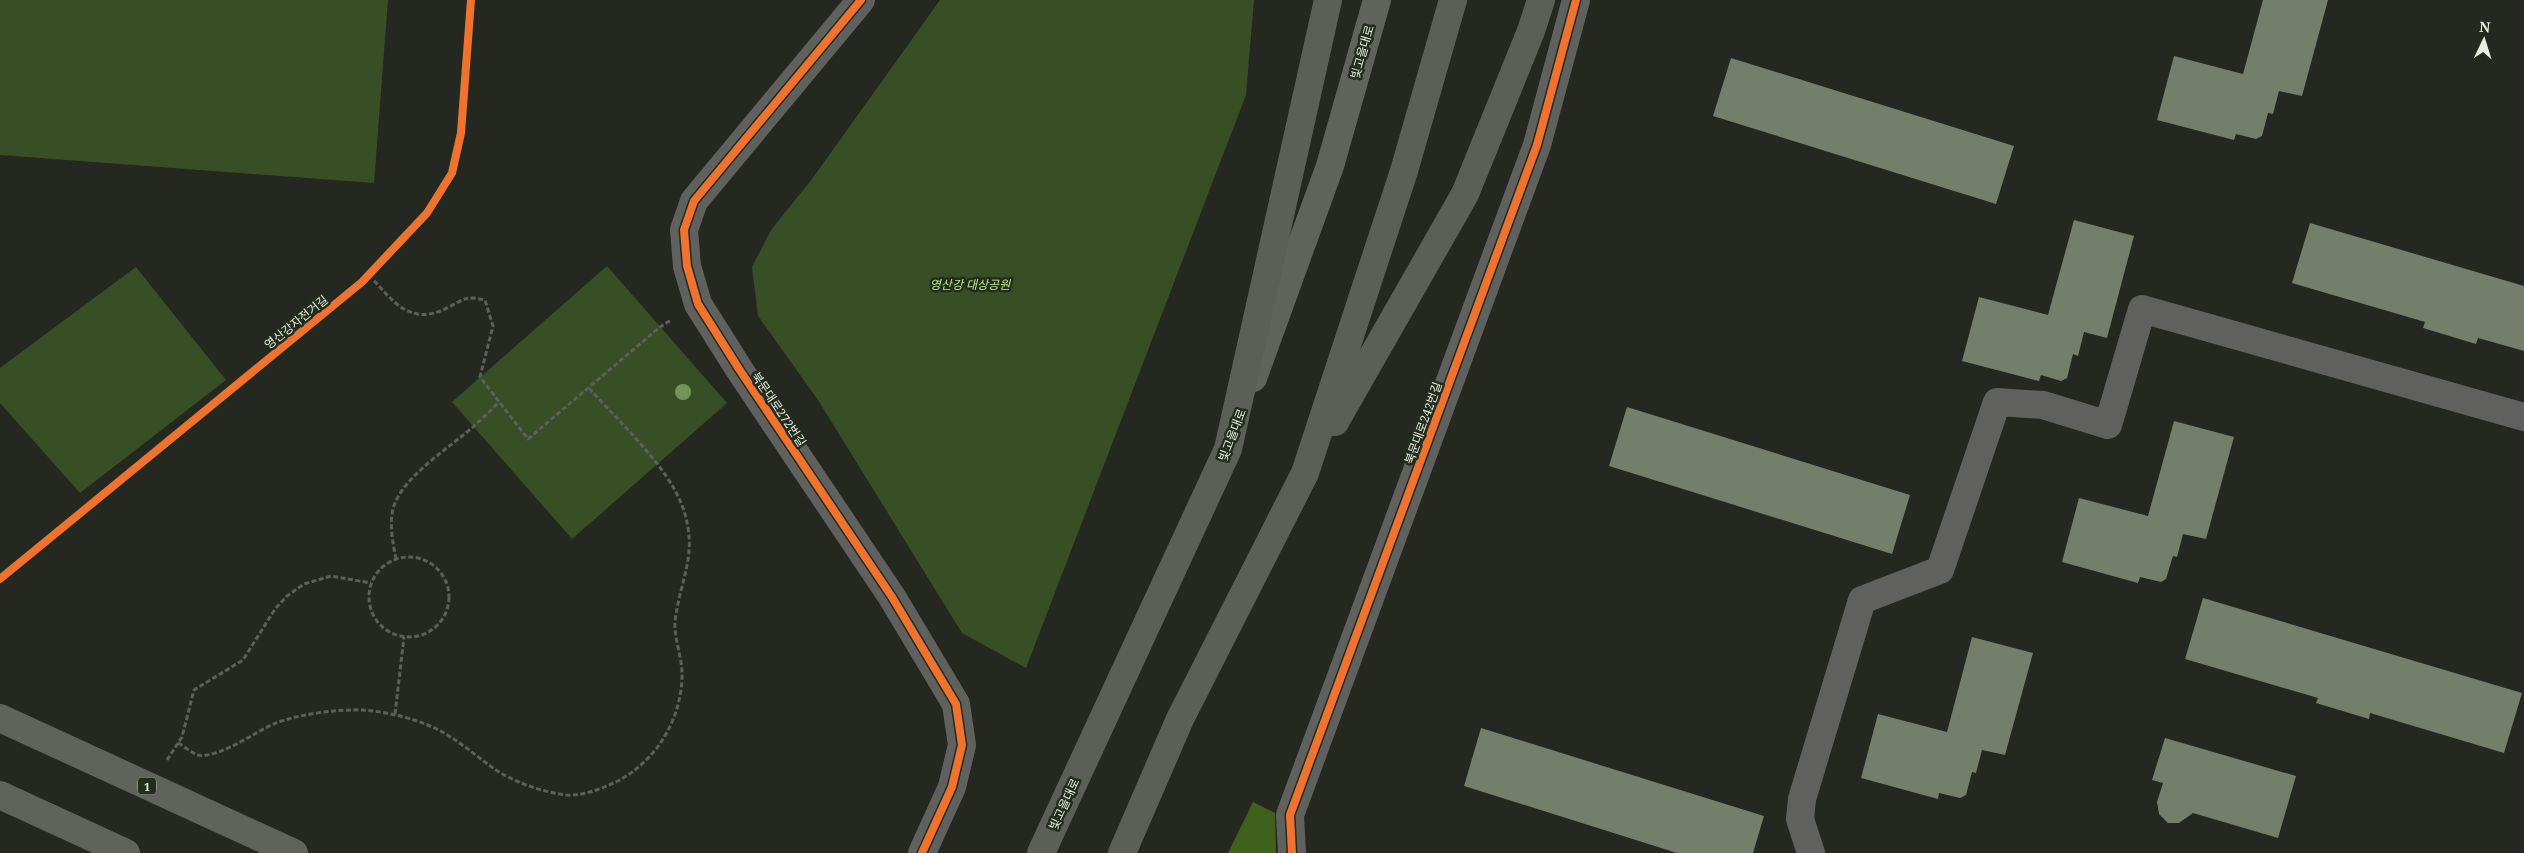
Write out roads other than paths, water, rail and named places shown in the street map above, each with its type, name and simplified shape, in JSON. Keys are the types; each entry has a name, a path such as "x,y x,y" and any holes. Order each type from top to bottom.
{"highway":[{"path":"1228,449 1328,0"},
{"path":"1305,473 1404,172 1453,0"},
{"path":"1122,853 1180,719 1305,473 1465,194 1531,32 1541,0"},
{"name":"빛고을대로","path":"1041,853 1228,449"}],"main road":[{"name":"빛고을대로","path":"1228,449 1330,166 1377,0"},
{"name":"1","path":"0,718 294,853"},
{"path":"0,795 126,853"}],"street":[{"name":"북문대로272번길","path":"861,0 694,200 684,230 687,266 698,304 739,369 892,597 956,704 962,745 952,787 922,853"},
{"name":"북문대로242번길","path":"1292,853 1290,815 1537,145 1576,0"},
{"path":"1811,853 1800,819 1802,799 1862,600 1940,570 1997,402 2043,405 2108,425 2142,309 2524,417"}],"park label":[{"name":"영산강 대상공원","path":"970,284"}]}
